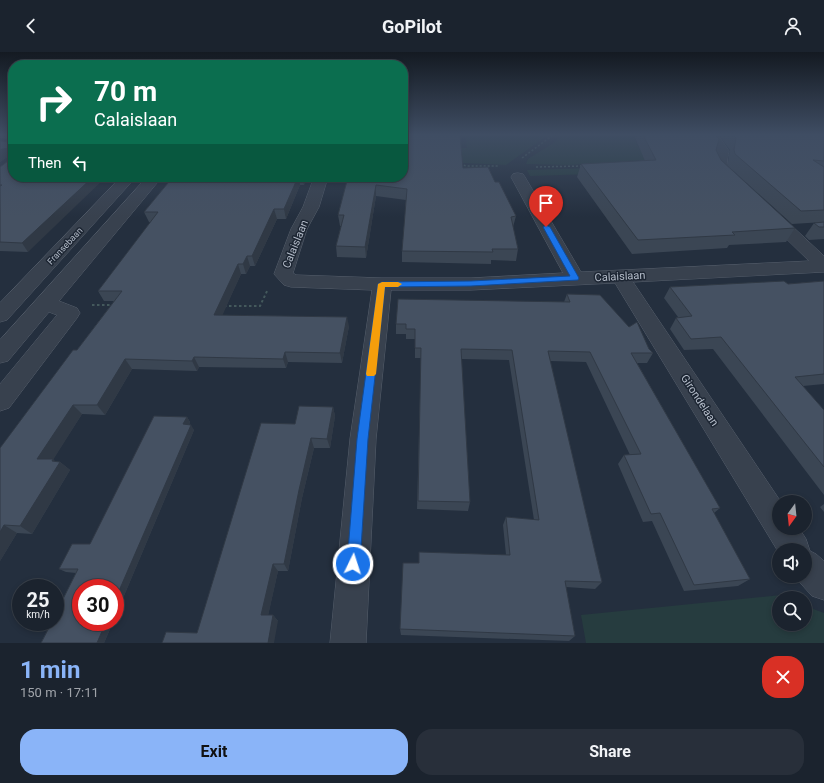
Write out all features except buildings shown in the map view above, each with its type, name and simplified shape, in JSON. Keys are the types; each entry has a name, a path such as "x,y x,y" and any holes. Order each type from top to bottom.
{"street":[{"path":"719,163 721,169 743,190"},
{"path":"516,172 575,278"},
{"name":"Fransebaan","path":"0,315 124,182"},
{"path":"0,355 151,182"},
{"name":"Calaislaan","path":"319,182 311,207 299,229 283,274 291,281 382,284 471,284 824,266"},
{"path":"760,205 824,266"},
{"path":"788,231 810,230"},
{"name":"Girondelaan","path":"620,276 772,514"},
{"path":"348,643 363,439 382,284"},
{"path":"0,290 50,297 70,313 0,401"},
{"path":"812,572 824,584"}],"path":[{"path":"516,172 518,163"},
{"path":"458,164 516,172 584,166"},
{"path":"221,306 260,306 268,289 291,281"},
{"path":"70,313 90,305 120,305"}],"green space":[{"path":"463,163 509,163 506,165"},
{"path":"527,163 605,163 569,165 526,164"},
{"path":"591,168 714,170 530,176 527,170"},
{"path":"772,596 772,631 812,631 812,609 824,613 824,643 586,643 581,615"}],"slow traffic":[{"path":"371,374 382,284 398,284"}],"route":[{"path":"353,564 363,439 382,284 471,284 575,278 546,227"}]}
